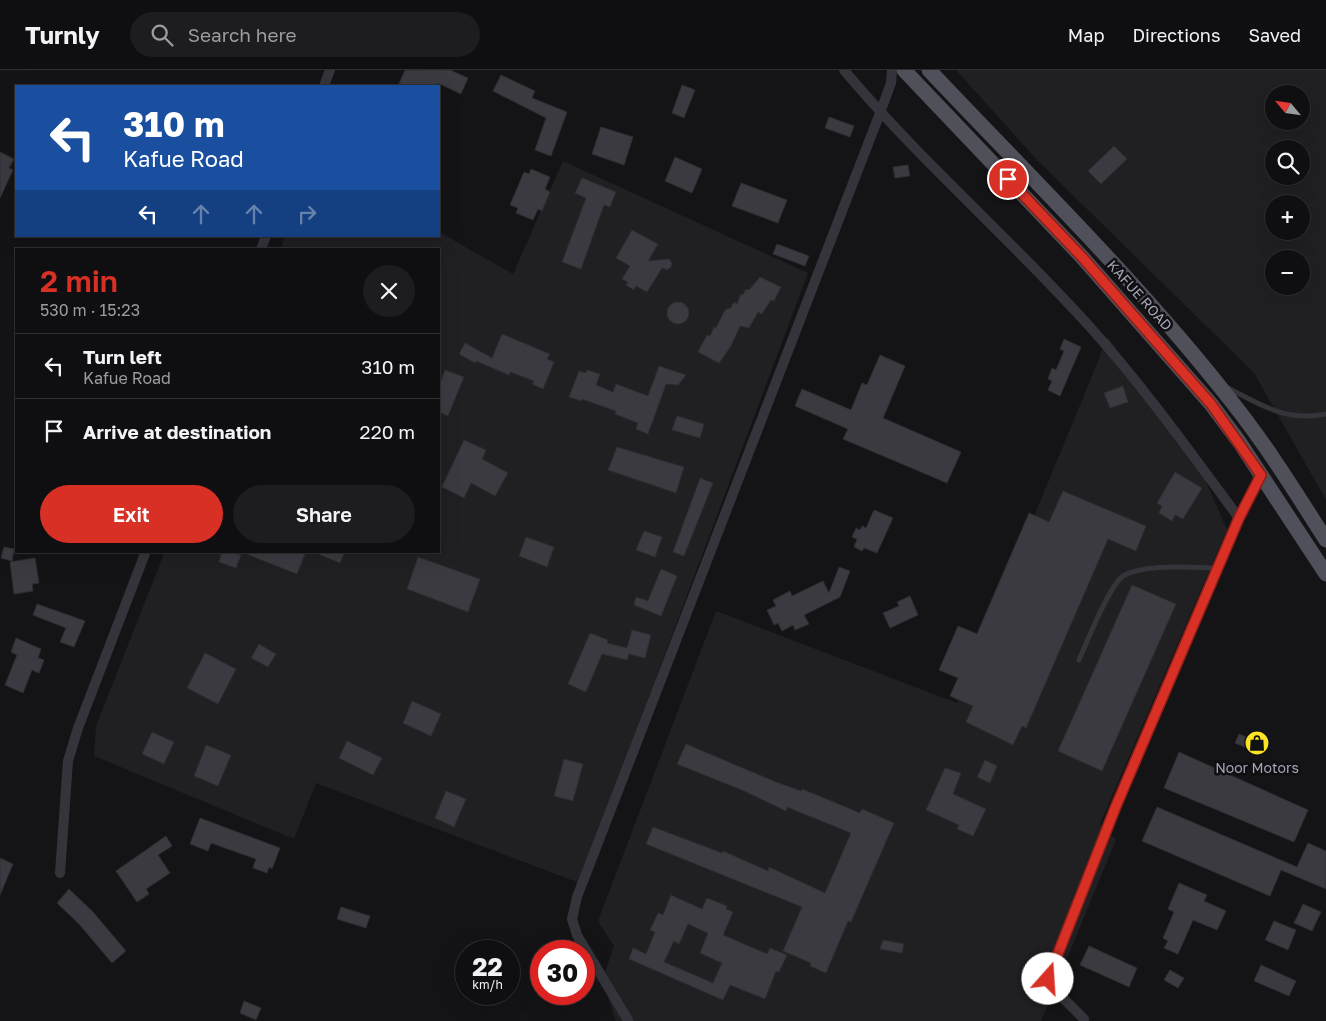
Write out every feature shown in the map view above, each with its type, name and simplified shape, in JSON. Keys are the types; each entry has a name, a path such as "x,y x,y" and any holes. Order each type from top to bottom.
{"main road":[{"name":"KAFUE ROAD","path":"904,70 1082,257 1211,404 1261,475 1326,574"},
{"name":"KAFUE ROAD","path":"929,70 1102,253 1170,328 1216,383 1277,464 1326,540"}],"street":[{"path":"324,85 330,70"},
{"path":"844,70 880,113 1090,326 1162,414 1239,518"},
{"path":"628,1020 577,935 572,919 577,897 880,113 891,83 892,70"},
{"path":"1084,1019 1051,986 1049,974 1116,806 1239,518 1261,475"},
{"path":"60,873 68,761 78,728 145,553"}],"lane":[{"path":"1216,383 1267,409 1297,416 1326,414"},
{"path":"1079,660 1111,591 1122,577 1135,571 1154,568 1218,568"}],"shaded area":[{"path":"956,70 1326,70 1326,500 1254,373 1038,161"},
{"path":"563,161 808,273 579,883 316,783 294,839 94,756 96,726 164,553 440,553 440,248 281,248 285,237 440,237 440,233 513,274"},
{"path":"1108,337 1203,474 1227,530 1100,824 1116,840 1041,1021 616,1021 602,980 614,946 598,921 716,611 957,703"}],"building":[{"path":"405,70 450,70 468,78 461,94 438,83 437,85 398,85"},
{"path":"501,75 535,91 532,98 567,112 551,156 535,150 546,118 493,91"},
{"path":"682,85 695,90 684,118 672,113"},
{"path":"829,117 854,126 850,137 825,128"},
{"path":"601,127 633,137 624,165 592,154"},
{"path":"1114,146 1127,159 1101,184 1088,171"},
{"path":"0,152 14,159 9,168 13,170 0,198"},
{"path":"675,157 702,169 692,193 665,181"},
{"path":"908,165 910,176 895,178 893,167"},
{"path":"531,169 550,177 545,189 550,192 542,211 538,209 533,220 516,213 518,208 510,205 524,172 529,174"},
{"path":"582,178 616,192 610,207 604,205 581,269 562,262 586,198 575,193"},
{"path":"741,183 787,200 778,223 732,206"},
{"path":"632,230 658,244 648,261 669,259 672,263 671,267 667,270 662,268 647,292 636,286 634,290 626,285 628,282 622,279 630,266 616,258"},
{"path":"777,244 809,256 805,266 773,254"},
{"path":"760,277 781,287 774,301 771,300 762,314 758,312 749,328 740,326 731,346 719,363 698,352 707,335 710,336 714,327 716,328 725,310 730,309 734,302 737,304 741,294 743,295 746,289 749,290"},
{"path":"678,302 686,305 689,313 686,321 678,324 670,321 667,313 670,305"},
{"path":"502,334 550,354 547,359 554,362 543,389 532,384 534,381 510,372 509,375 476,361 475,363 459,354 465,343 492,358"},
{"path":"1064,339 1081,347 1060,396 1048,390 1052,381 1048,379 1052,368 1056,370 1064,351 1060,349"},
{"path":"880,355 905,366 883,418 961,452 947,483 843,439 848,429 795,406 802,389 851,410 862,383 867,385"},
{"path":"659,366 686,375 678,385 666,384 648,434 636,429 638,423 615,414 616,411 582,399 581,401 569,397 579,371 586,373 587,370 600,374 596,385 613,392 616,384 648,396"},
{"path":"445,370 464,377 448,416 440,412 440,383"},
{"path":"1123,386 1128,402 1110,408 1104,393"},
{"path":"677,416 704,424 700,438 672,430"},
{"path":"464,440 486,450 482,459 508,473 495,496 471,483 464,498 442,487"},
{"path":"617,447 684,467 676,493 608,470"},
{"path":"1175,472 1202,488 1183,519 1175,515 1172,521 1159,513 1162,506 1157,503"},
{"path":"700,478 713,483 684,556 673,552"},
{"path":"1063,491 1146,526 1136,551 1108,539 1026,728 1022,726 1013,745 966,722 973,706 950,696 958,678 939,670 958,626 977,634 1029,513 1049,522"},
{"path":"874,510 893,518 877,553 864,548 862,551 854,547 857,539 852,537 856,528 860,530 862,526 866,528"},
{"path":"644,531 662,537 655,557 636,550"},
{"path":"526,537 554,547 547,567 519,556"},
{"path":"4,547 14,549 12,561 1,558"},
{"path":"221,553 241,555 236,568 219,562"},
{"path":"244,553 305,554 297,574"},
{"path":"316,553 344,553 340,563"},
{"path":"418,557 480,579 468,612 407,589"},
{"path":"35,558 39,583 32,584 33,591 14,594 10,562"},
{"path":"839,567 850,571 840,597 804,615 809,624 795,630 793,625 782,631 778,623 774,625 767,610 776,606 773,600 790,591 792,596 823,581 829,593"},
{"path":"661,569 677,576 661,616 634,605 636,597 648,601"},
{"path":"1132,585 1176,604 1102,771 1058,751"},
{"path":"910,596 918,615 890,628 883,613 899,606 897,602"},
{"path":"37,604 85,621 74,647 60,642 66,628 33,615"},
{"path":"632,630 651,635 645,658 629,654 627,660 602,654 586,692 568,684 590,633 608,640 607,643 627,648"},
{"path":"16,638 41,649 38,658 44,660 39,673 32,670 23,693 5,685 17,655 11,652"},
{"path":"259,644 276,654 268,667 251,658"},
{"path":"205,653 236,669 218,704 187,688"},
{"path":"412,701 441,714 431,736 403,723"},
{"path":"152,732 174,742 164,764 142,754"},
{"path":"1239,734 1265,745 1261,754 1235,743"},
{"path":"347,741 382,758 373,775 339,758"},
{"path":"686,744 776,782 801,791 802,789 860,813 862,809 894,823 851,922 848,921 826,973 810,966 811,963 783,951 802,907 646,844 653,827 722,853 723,851 768,871 769,867 825,893 851,833 787,807 786,811 742,790 677,764"},
{"path":"206,745 231,755 218,786 194,776"},
{"path":"1179,752 1308,810 1294,842 1164,788"},
{"path":"564,759 583,764 573,801 554,796"},
{"path":"985,760 997,766 990,783 977,777"},
{"path":"945,768 961,773 953,794 986,809 973,836 957,829 959,825 926,810"},
{"path":"446,791 466,799 454,827 435,818"},
{"path":"1157,807 1297,867 1308,843 1326,851 1326,889 1281,870 1270,896 1142,841"},
{"path":"200,818 280,848 272,869 269,867 267,873 253,868 256,859 211,843 208,851 190,844"},
{"path":"166,836 172,846 158,855 170,873 146,889 149,894 137,902 116,871"},
{"path":"0,858 13,864 0,895"},
{"path":"1179,883 1207,895 1204,901 1226,911 1217,930 1193,920 1178,954 1164,948 1168,941 1163,938 1174,912 1168,909"},
{"path":"69,889 93,912 126,951 112,963 79,924 57,903"},
{"path":"671,895 702,909 707,898 727,906 726,909 733,912 723,935 767,954 770,948 787,955 779,972 776,971 765,999 730,985 723,1000 629,959 633,948 646,954 655,932 650,930 658,913 663,915","holes":["688,924 708,933 700,953 722,963 713,983 664,962 674,941 679,944"]},
{"path":"1303,904 1321,912 1312,931 1294,923"},
{"path":"341,907 370,916 366,928 337,919"},
{"path":"1274,921 1296,930 1288,950 1265,940"},
{"path":"883,940 904,944 902,953 880,949"},
{"path":"1089,946 1137,968 1129,987 1080,965"},
{"path":"1261,965 1296,981 1289,996 1254,981"},
{"path":"1170,970 1184,978 1178,988 1164,980"},
{"path":"244,1001 261,1008 256,1020 240,1013"}],"place":[{"name":"Noor Motors","path":"1257,743"}],"route":[{"path":"1008,179 1082,257 1211,404 1261,475 1239,518 1116,806 1048,979"}]}
